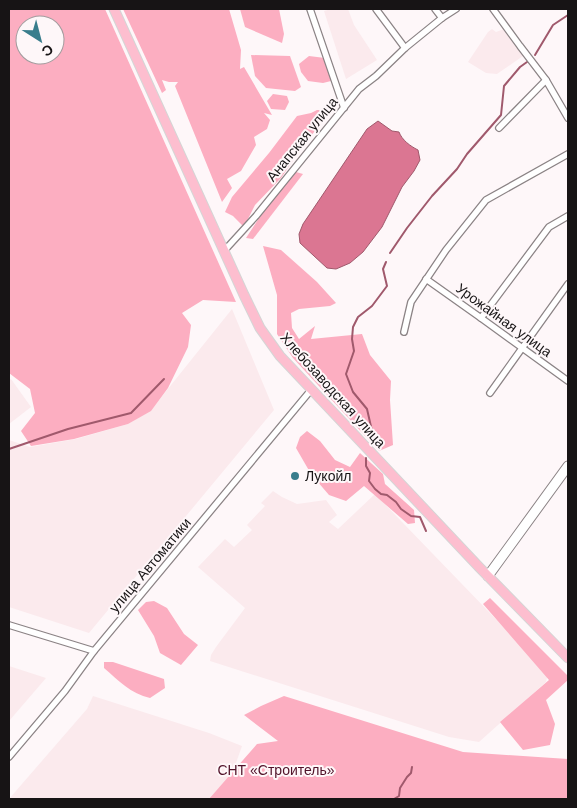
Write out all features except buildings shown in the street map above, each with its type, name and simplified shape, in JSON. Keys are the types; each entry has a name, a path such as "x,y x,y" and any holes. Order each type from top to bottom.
{"main road":[{"name":"Хлебозаводская улица","path":"114,9 260,328 280,356 311,390 568,658"},
{"path":"488,576 568,466"}],"street":[{"path":"310,9 344,108"},
{"path":"376,9 405,48"},
{"path":"435,9 442,18"},
{"name":"Анапская улица","path":"224,251 256,216 360,89 405,48 456,9"},
{"path":"493,9 546,80 568,118"},
{"path":"499,128 546,80"},
{"path":"404,332 410,302 446,250 486,200 568,154"},
{"path":"481,318 549,227 568,216"},
{"name":"Урожайная улица","path":"426,279 522,348 567,377"},
{"path":"490,393 568,284"},
{"name":"улица Автоматики","path":"9,757 65,691 94,651 311,390"},
{"path":"9,626 94,651"}],"shaded area":[{"path":"348,9 354,25 377,60 346,79 324,11"},
{"path":"492,29 496,32 504,29 523,56 497,74 486,73 468,62"},
{"path":"378,121 392,131 399,132 402,138 418,150 420,160 402,187 382,227 363,252 350,263 336,269 327,268 300,243 299,234 303,224 367,129"},
{"path":"232,309 274,410 89,633 9,607 9,440 30,447 76,439 128,424 151,410"},
{"path":"11,379 31,407 9,424 9,380"},
{"path":"273,491 297,504 326,500 337,515 329,522 338,529 375,494 548,673 546,682 479,742 449,737 210,661 216,647 245,608 198,567 225,539 234,547 252,530 247,525 265,506 261,503"},
{"path":"9,666 46,678 9,721"},
{"path":"93,696 209,733 242,746 231,777 211,799 9,799 87,709"}],"green space":[{"path":"9,9 105,9 236,302 203,300 182,313 191,325 188,347 168,388 151,411 128,424 74,439 31,446 21,431 35,413 30,389 9,373"},
{"path":"123,9 229,9 241,50 240,69 244,67 272,115 264,113 270,120 267,129 254,137 256,145 241,171 227,179 232,188 222,202 175,86 178,82 162,80 166,90 162,93"},
{"path":"240,9 279,9 284,34 282,43 245,27"},
{"path":"251,55 290,56 301,87 295,91 266,88 255,76"},
{"path":"309,56 325,58 331,81 323,83 308,81 301,72 299,64"},
{"path":"273,94 287,96 289,102 285,110 271,109 267,101"},
{"path":"317,110 330,110 301,150 295,152 296,156 281,178 255,205 244,227 233,216 225,212 232,197 297,116"},
{"path":"296,172 303,174 253,239 246,238 267,206"},
{"path":"263,246 281,250 317,282 336,303 330,306 299,309 291,313 292,328 299,339 315,326 311,339 362,334 370,355 391,381 390,400 393,445 379,451 293,358 277,334 277,295"},
{"path":"307,431 320,441 335,460 350,467 360,453 383,474 385,484 414,510 415,523 408,524 364,486 346,501 329,495 311,474 296,448 300,437"},
{"path":"490,598 568,676 568,680 546,700 555,724 550,745 523,750 500,722 549,680 483,604"},
{"path":"154,601 167,608 184,634 198,645 181,665 160,653 154,636 138,610 146,602"},
{"path":"104,662 113,662 164,679 165,688 150,698 143,696 131,690 114,677 104,668"},
{"name":"СНТ «Строитель»","path":"284,696 463,752 568,759 568,799 209,799 257,744 278,741 244,715"}],"waterway":[{"path":"535,55 553,25 568,15"},
{"path":"390,253 432,196 457,169 467,154 501,115 504,86 520,67 527,62"},
{"path":"372,431 367,409 353,392 346,374 354,351 353,327 358,317 372,306 387,286 383,269 386,262"},
{"path":"9,449 68,429 131,413 164,379"},
{"path":"366,458 366,466 370,473 369,481 375,489 381,494 387,495 411,516 420,517 426,531"},
{"path":"394,799 399,796 400,788 411,773 412,767"}],"place":[{"name":"Лукойл","path":"295,476"}]}
